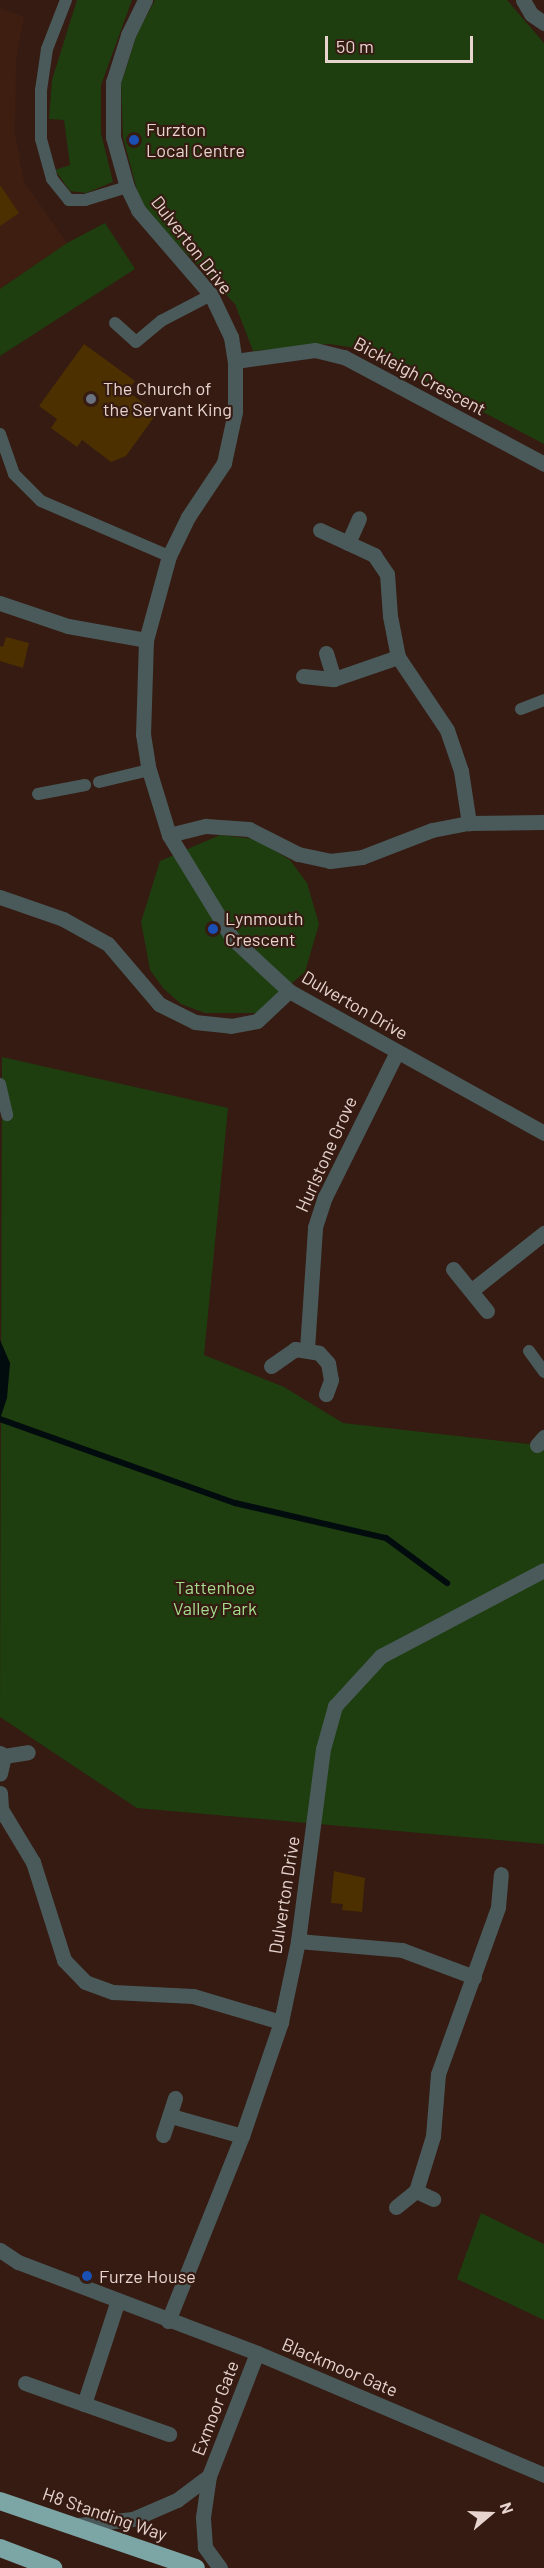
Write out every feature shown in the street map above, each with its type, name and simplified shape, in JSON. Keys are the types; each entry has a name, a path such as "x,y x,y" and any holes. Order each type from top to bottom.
{"highway":[{"name":"H8 Standing Way","path":"0,2501 70,2523 196,2568"},
{"path":"0,2548 49,2567"}],"street":[{"name":"Dulverton Drive","path":"145,0 128,35 113,82 113,137 127,187 138,210 211,295 231,337 235,361 235,412 224,463 188,517 169,556 146,640 143,734 148,770 169,835 232,938 290,991 397,1052 543,1130"},
{"path":"523,0 531,14 544,23"},
{"name":"Bickleigh Crescent","path":"235,361 315,350 344,357 544,464"},
{"path":"348,543 359,518"},
{"path":"320,530 374,555 387,574 390,616 398,657 447,730 461,771 469,823"},
{"path":"0,603 68,626 146,640"},
{"path":"326,653 334,679"},
{"path":"303,676 334,679 398,657"},
{"path":"169,835 206,826 249,829 298,854 330,861 362,857 432,830 469,823 544,822"},
{"path":"1,901 63,919 108,944 159,1004 195,1022 231,1026 257,1020 290,991"},
{"name":"Hurlstone Grove","path":"307,1349 315,1227 325,1197 397,1052"},
{"path":"472,1290 544,1233"},
{"path":"453,1269 487,1311"},
{"path":"271,1366 295,1349 307,1349 319,1353 328,1363 331,1380 326,1394"},
{"name":"Dulverton Drive","path":"168,2321 242,2136 281,2022 298,1941 323,1749 335,1706 381,1656 544,1570"},
{"path":"0,1774 2,1754 28,1752"},
{"path":"0,1793 1,1809 33,1862 64,1960 85,1982 113,1992 193,1996 281,2022"},
{"path":"396,2207 416,2191 433,2136 438,2074 498,1907 501,1874"},
{"path":"298,1941 402,1950 474,1977"},
{"path":"163,2135 176,2098"},
{"path":"171,2116 242,2136"},
{"path":"416,2191 433,2199"},
{"name":"Blackmoor Gate","path":"0,2250 18,2262 257,2353 544,2475"},
{"path":"84,2404 118,2300"},
{"name":"Exmoor Gate","path":"220,2568 205,2547 203,2517 209,2476 257,2353"},
{"path":"25,2383 169,2434"},
{"name":"Exmoor Gate","path":"70,2523 134,2519 177,2500 209,2476"}],"lane":[{"path":"66,0 47,49 41,90 41,139 52,179 69,200 85,200 127,187"},
{"path":"115,323 136,342 161,321 211,295"},
{"path":"0,434 14,474 41,501 169,556"},
{"path":"521,709 544,700"},
{"path":"99,782 148,770"},
{"path":"38,794 85,785"},
{"path":"0,1084 7,1115"},
{"path":"529,1351 544,1372"}],"shaded area":[{"path":"0,8 24,17 16,60 15,134 24,182 67,243 0,289"},
{"path":"0,1340 10,1363 7,1398 0,1419"}],"green space":[{"path":"77,0 132,0 101,85 101,133 113,182 86,193 70,191 55,170 70,165 64,120 49,119 52,80"},
{"path":"155,0 507,0 544,43 544,444 363,349 329,344 253,351 235,304 152,218 138,194 123,137 121,84 137,34"},
{"path":"105,223 135,269 0,356 0,289 67,243"},
{"path":"220,835 255,839 290,860 307,883 319,924 305,972 257,1013 205,1013 181,1004 163,988 150,970 141,922 160,861"},
{"name":"Tattenhoe Valley Park","path":"2,1057 228,1108 204,1355 284,1387 343,1423 537,1445 544,1437 544,1844 137,1808 0,1717"},
{"path":"481,2213 544,2244 544,2320 457,2279"}],"building":[{"path":"0,185 19,213 0,226"},
{"name":"The Church of the Servant King","path":"84,344 135,381 127,391 157,413 126,456 111,462 82,440 77,447 51,428 57,419 39,406"},
{"path":"6,637 29,643 23,668 0,661 0,646 3,647"},
{"path":"334,1871 365,1878 362,1912 342,1910 343,1904 331,1903"}],"waterway":[{"path":"0,1419 235,1503 386,1538 447,1583"}],"place":[{"name":"Furzton Local Centre","path":"134,140"},
{"name":"The Church of the Servant King","path":"91,399"},
{"name":"Lynmouth Crescent","path":"213,929"},
{"name":"Furze House","path":"87,2276"}]}
